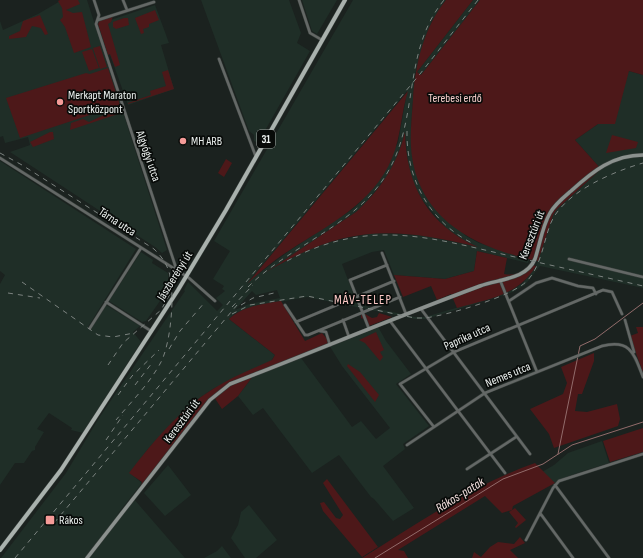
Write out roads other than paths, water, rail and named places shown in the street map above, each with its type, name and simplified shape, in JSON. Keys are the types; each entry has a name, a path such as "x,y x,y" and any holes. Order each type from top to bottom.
{"main road":[{"name":"Jászberényi út","path":"0,550 49,487 187,277 345,0"},
{"name":"Keresztúri út","path":"87,558 210,400 219,391 230,384 421,308 500,279 519,275 530,268 535,258 550,213 562,199 586,177 600,167 616,159 643,155"}],"street":[{"name":"Algyógyi utca","path":"94,0 99,15 96,24 177,271"},
{"path":"123,0 127,10"},
{"path":"298,0 310,33 322,40"},
{"path":"98,20 154,2"},
{"path":"219,59 256,157"},
{"name":"Tárna utca","path":"0,156 187,277 215,301"},
{"path":"90,328 141,248"},
{"path":"382,253 406,314"},
{"path":"569,259 643,277"},
{"path":"369,329 350,280 387,265"},
{"path":"509,301 536,283 552,278 578,286 593,288 596,294 603,290 612,292 622,314"},
{"path":"500,279 537,372"},
{"path":"296,322 344,302 356,295 394,281"},
{"name":"Paprika utca","path":"434,427 400,384 454,352 596,294"},
{"path":"285,305 305,335 400,297"},
{"path":"106,302 152,331"},
{"path":"421,308 530,454"},
{"path":"343,320 349,337"},
{"path":"625,320 634,355 643,377"},
{"path":"390,321 505,473"},
{"path":"318,331 323,330 326,332 330,345"},
{"name":"Nemes utca","path":"407,445 485,393 574,357 613,344 625,346 634,355"},
{"path":"467,468 516,437"},
{"path":"526,540 555,485 559,481 581,472 643,454"},
{"path":"555,485 609,558"},
{"path":"540,513 572,558"}],"waterway":[{"name":"Rákos-patak","path":"558,454 580,346 595,339 643,303"},
{"name":"Rákos-patak","path":"375,558 503,479 543,464 572,445 643,422"}],"railway":[{"path":"248,287 285,258 343,219 377,188 390,168 399,147 405,126 422,40 431,19 444,0"},
{"path":"15,558 420,74 478,0"},
{"path":"407,131 411,166 416,182 424,198 433,212 445,224 458,235 474,244"},
{"path":"0,153 22,165 154,249 167,266 172,289 172,302 170,329 164,353 157,370 116,420"},
{"path":"232,314 250,305 307,296 415,318 425,318 463,309 494,299 519,287 532,275 539,262 550,225 556,214 565,203 589,185 617,172 643,163"},
{"path":"287,261 317,247 345,239 373,235 400,235 455,243 643,286"},
{"path":"22,282 98,335 113,337 134,333"},
{"path":"232,307 253,285"},
{"path":"241,305 253,298 278,292"},
{"path":"8,293 40,298"},
{"path":"108,365 123,343 161,310 170,294"},
{"path":"169,349 180,331 205,302"},
{"path":"54,523 237,305"},
{"path":"118,395 132,376 159,350"},
{"path":"135,385 152,363"},
{"path":"106,440 123,415"}],"place":[{"name":"Merkapt Maraton Sportközpont","path":"60,102"},
{"name":"MH ARB","path":"183,141"},
{"name":"Rákos","path":"50,520"}],"district":[{"name":"MÁV-TELEP","path":"363,300"}],"park label":[{"name":"Terebesi erdő","path":"455,98"}]}
